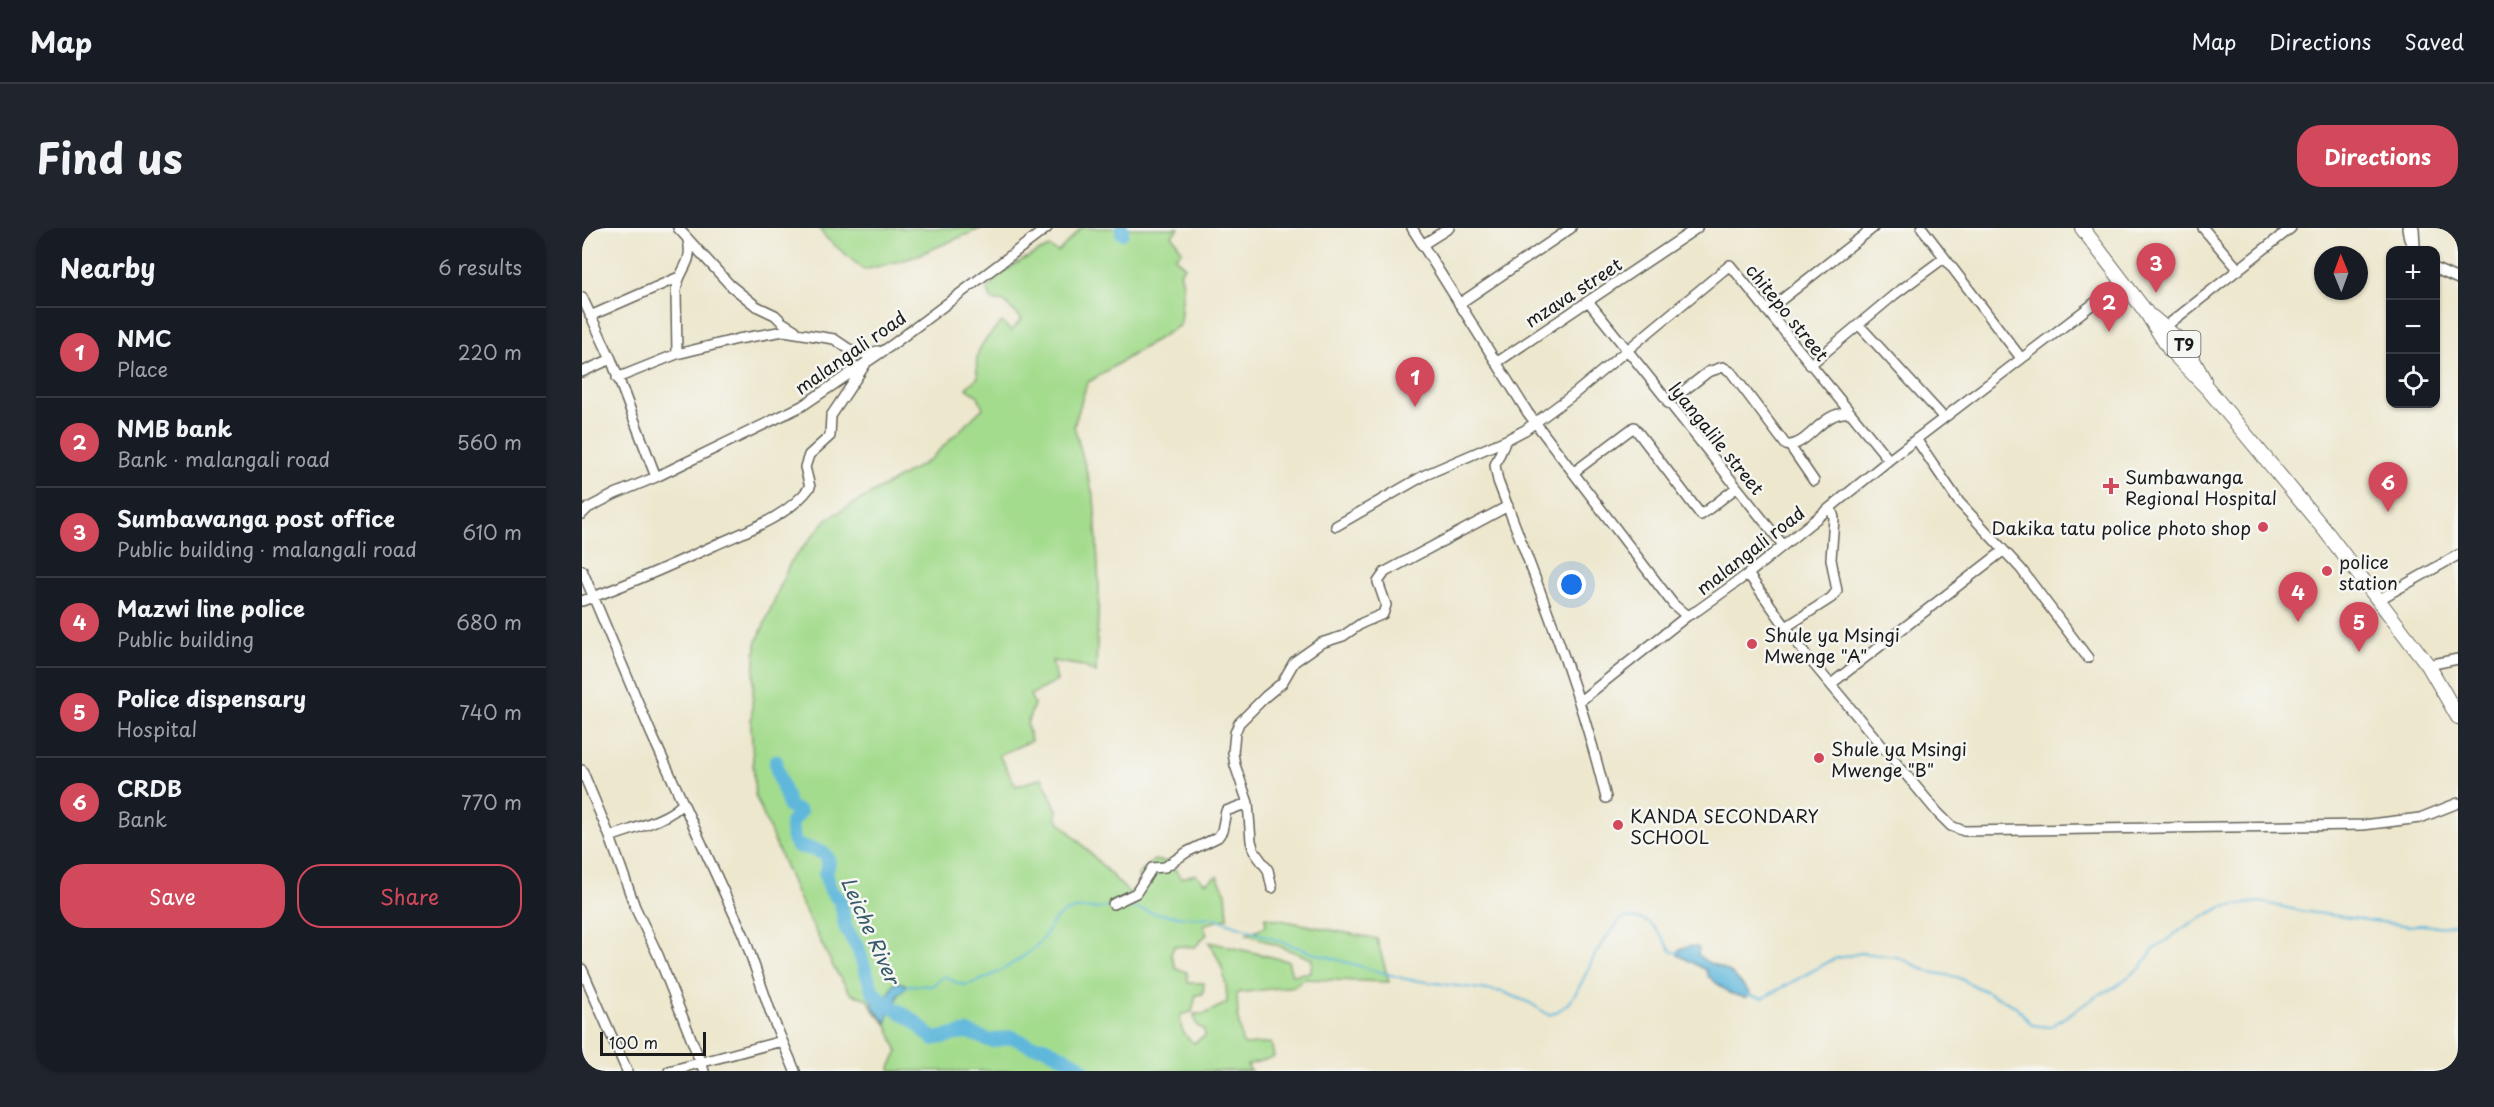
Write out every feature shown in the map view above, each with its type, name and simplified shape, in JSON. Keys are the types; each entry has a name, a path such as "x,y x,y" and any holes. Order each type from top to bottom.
{"highway":[{"name":"T9","path":"2082,228 2146,312 2324,529 2428,665 2458,717"},
{"name":"T9","path":"2146,312 2166,327 2177,347"}],"street":[{"path":"678,228 742,296 802,334"},
{"name":"malangali road","path":"582,514 588,508 615,494 656,477 801,406 892,345 1047,228"},
{"name":"malangali road","path":"1412,228 1496,363 1536,422 1673,604 1687,616 1748,574 1889,460 2122,281"},
{"path":"1422,245 1449,228"},
{"path":"1459,304 1571,228"},
{"name":"mzava street","path":"1496,363 1697,228"},
{"path":"1767,311 1873,228"},
{"path":"1922,228 2021,358"},
{"path":"2203,228 2239,270"},
{"path":"2166,327 2291,228"},
{"path":"2407,228 2409,239 2414,246"},
{"path":"2414,228 2416,246"},
{"path":"677,354 676,291 679,277 688,264 688,240"},
{"path":"1810,365 1944,258"},
{"name":"chitepo street","path":"1336,526 1425,475 1506,440 1536,422 1626,352 1731,264 1810,365 1889,460"},
{"path":"2440,271 2458,279"},
{"path":"590,315 679,277"},
{"path":"582,297 611,359 656,477"},
{"name":"lyangalile street","path":"1588,301 1626,352 1783,546"},
{"path":"1859,325 1944,418"},
{"path":"617,378 677,354 738,339 784,331 834,339 852,351 864,354 892,345"},
{"path":"582,372 611,359"},
{"path":"582,601 642,579 736,536 767,521 792,504 810,486 805,467 809,455 830,436 831,416 868,360"},
{"path":"1668,403 1716,368 1723,368 1731,372 1780,440 1791,446 1814,481"},
{"path":"1791,446 1797,444 1835,413 1850,413"},
{"path":"1574,472 1634,427 1701,515 1736,488"},
{"path":"1506,440 1495,465 1498,481 1542,590 1580,701 1606,798"},
{"path":"1916,440 1959,502 2021,569 2088,658"},
{"path":"1272,888 1268,870 1254,851 1248,803 1237,777 1233,753 1235,733 1239,723 1282,683 1291,666 1299,658 1321,643 1343,636 1362,623 1383,614 1386,605 1378,582 1385,572 1508,506"},
{"path":"1785,627 1831,598 1837,591 1831,559 1834,518 1831,508"},
{"path":"1831,684 2002,551"},
{"path":"2378,600 2458,555"},
{"path":"582,570 682,803 744,936 795,1071"},
{"path":"1748,574 1785,627 1938,813 1951,826 1964,831 2363,825 2420,818 2458,803"},
{"path":"1580,701 1687,616"},
{"path":"2428,665 2458,659"},
{"path":"582,770 610,837 635,907 658,955 703,1067"},
{"path":"610,837 678,809 682,803"},
{"path":"1113,904 1136,893 1152,868 1165,867 1187,852 1218,837 1222,831 1226,811 1248,803"},
{"path":"582,969 627,1071"},
{"path":"669,1071 703,1067 782,1041"}],"green space":[{"path":"819,228 982,228 911,258 864,270 825,237"},
{"path":"1081,228 1179,228 1172,235 1182,251 1175,257 1185,267 1180,272 1183,284 1180,325 1087,383 1074,426 1094,498 1099,587 1096,673 1083,666 1052,661 1057,681 1030,695 1034,704 1027,724 1031,741 999,755 1016,786 1042,778 1057,810 1056,818 1129,893 1140,885 1138,875 1154,860 1170,862 1181,878 1196,874 1205,883 1217,876 1226,893 1228,918 1203,925 1207,934 1195,947 1174,946 1171,955 1176,969 1187,972 1188,983 1204,983 1203,994 1196,995 1192,1012 1180,1015 1183,1031 1194,1043 1205,1036 1204,1030 1196,1025 1194,1014 1204,1014 1227,1003 1223,971 1209,942 1288,961 1292,975 1311,972 1312,959 1247,934 1266,926 1265,917 1377,939 1389,982 1303,979 1295,986 1237,993 1242,1042 1245,1045 1271,1043 1274,1057 1247,1065 1251,1071 891,1071 890,1067 898,1052 887,1025 873,1010 868,999 851,994 835,970 798,897 755,795 751,726 756,644 790,563 827,519 928,461 983,408 978,396 966,388 978,377 978,352 985,340 1002,322 1011,331 1022,319 1004,302 992,300 987,289 1007,270 1032,255 1049,247 1058,252"}],"water":[{"path":"1690,946 1699,949 1698,954 1705,961 1724,968 1734,976 1750,993 1746,998 1729,993 1708,976 1706,970 1678,955 1680,949"},
{"path":"897,982 905,984 906,987 899,994 894,1008 889,1011 887,1023 874,1009 869,985 872,983 879,992 889,994"}],"waterway":[{"name":"Leiche River","path":"1122,228 1122,233"},
{"name":"Leiche River","path":"776,761 789,807 800,812 791,823 793,839 797,846 822,852 826,856 828,866 825,874 831,891 841,902 845,926 858,949 873,992 887,1004 913,1020 933,1039 968,1032 991,1041 1012,1037 1031,1046 1044,1047 1077,1064 1084,1071"},
{"path":"1746,995 1763,998 1834,959 1861,953 1897,957 1930,972 1957,977 2017,1007 2032,1025 2050,1027 2100,994 2115,987 2142,966 2153,950 2186,926 2222,907 2260,902 2301,911 2410,926 2445,926 2458,923"},
{"path":"1122,904 1153,913 1215,918 1310,952 1405,979 1503,992 1530,1003 1549,1015 1567,1004 1574,996 1599,948 1622,918 1640,919 1647,922 1653,926 1672,952 1682,953"},
{"path":"904,988 910,985 932,986 944,976 962,984 977,982 1017,961 1034,948 1059,916 1066,912 1111,906"}],"place":[{"name":"Sumbawanga post office","path":"2156,293"},
{"name":"NMB bank","path":"2109,332"},
{"name":"NMC","path":"1415,407"},
{"name":"Sumbawanga Regional Hospital","path":"2111,486"},
{"name":"CRDB","path":"2388,512"},
{"name":"Dakika tatu police photo shop","path":"2263,527"},
{"name":"police station","path":"2327,571"},
{"name":"Mazwi line police","path":"2298,622"},
{"name":"Shule ya Msingi Mwenge \"A\"","path":"1752,644"},
{"name":"Police dispensary","path":"2359,652"},
{"name":"Shule ya Msingi Mwenge \"B\"","path":"1819,758"},
{"name":"KANDA SECONDARY SCHOOL","path":"1618,825"}]}
